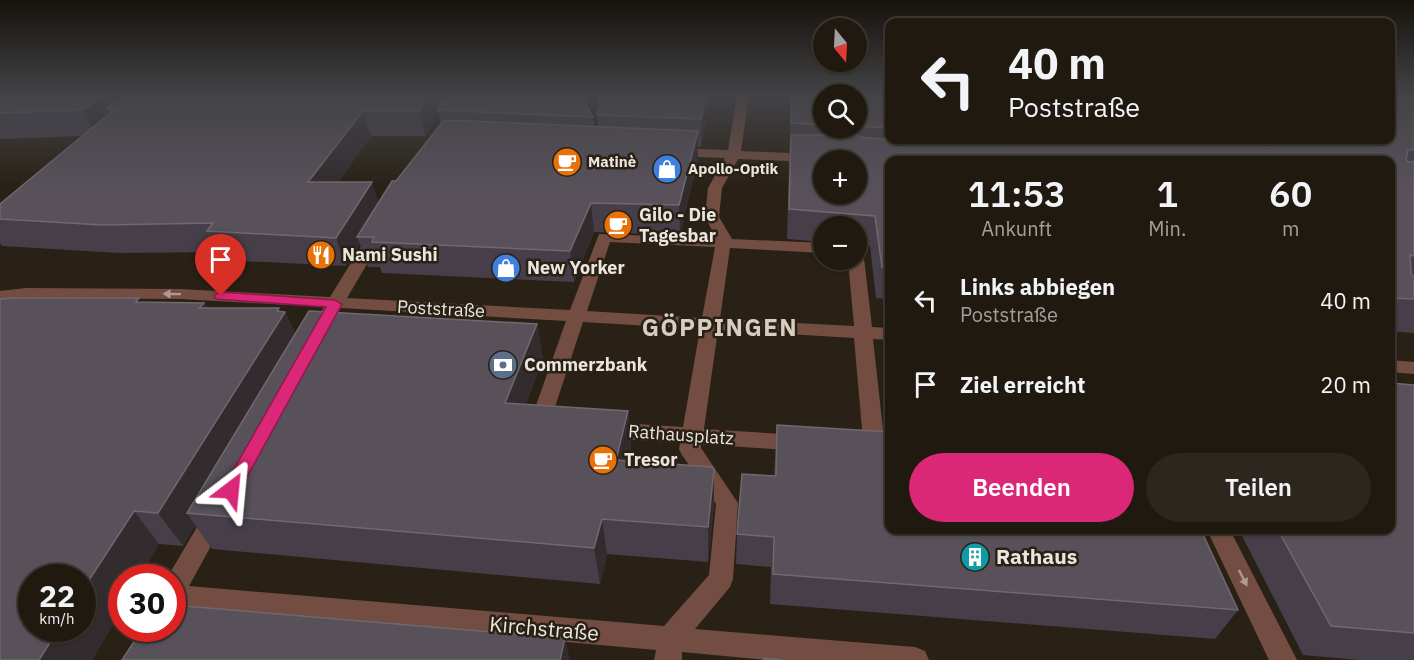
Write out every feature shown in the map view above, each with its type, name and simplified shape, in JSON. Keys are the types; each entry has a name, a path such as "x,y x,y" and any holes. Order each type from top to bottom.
{"street":[{"path":"669,649 721,579 727,503 690,449 724,238 712,217 715,188 734,154 738,126"},
{"path":"663,151 813,158"},
{"path":"318,335 383,223"},
{"path":"561,427 537,425 604,237 813,247"},
{"path":"851,446 874,448 878,333 860,270"},
{"name":"Poststraße","path":"0,296 26,293 180,294 878,333"},
{"path":"1395,366 1414,368"},
{"name":"Rathausplatz","path":"585,428 817,444"},
{"path":"186,569 225,500"},
{"path":"1220,534 1283,660"},
{"name":"Kirchstraße","path":"186,596 669,649 915,660"}],"building":[{"path":"95,126 352,126 308,182 372,182 336,238 207,231 213,223 103,225 0,219 0,204"},
{"path":"439,126 578,126 698,131 679,205 591,203 570,251 372,242 374,237 357,237 392,181 396,181"},
{"path":"867,126 885,126 885,128 867,127"},
{"path":"1395,126 1414,126 1414,150 1408,150 1406,160 1414,162 1414,256 1410,255 1411,274 1414,277 1414,299 1395,298 1395,156 885,156 885,267 882,267 875,216 789,209 791,135 813,135 813,138 867,138 885,140 885,144 1395,144"},
{"path":"139,298 136,302 204,303 199,308 279,308 277,311 285,312 158,513 134,511 96,569 96,564 18,564 18,642 50,642 39,660 0,660 0,299"},
{"path":"309,311 537,324 505,403 628,411 616,460 712,467 714,469 708,527 602,519 594,548 187,513"},
{"path":"1395,383 1414,385 1414,633 1331,626 1280,534 1395,534"},
{"name":"Rathaus","path":"777,425 885,432 885,534 1203,534 1238,610 773,574 774,537 737,534 742,474 776,476"},
{"path":"186,606 565,638 560,660 122,660 134,642 186,642"}],"place":[{"name":"Matinè","path":"567,162"},
{"name":"Apollo-Optik","path":"667,169"},
{"name":"Gilo - Die Tagesbar","path":"618,225"},
{"name":"Nami Sushi","path":"321,255"},
{"name":"New Yorker","path":"506,268"},
{"name":"Commerzbank","path":"503,365"},
{"name":"Tresor","path":"603,460"},
{"name":"Rathaus","path":"975,557"}],"district":[{"name":"GÖPPINGEN","path":"720,328"}],"route":[{"path":"221,296 335,304 231,490"}]}
